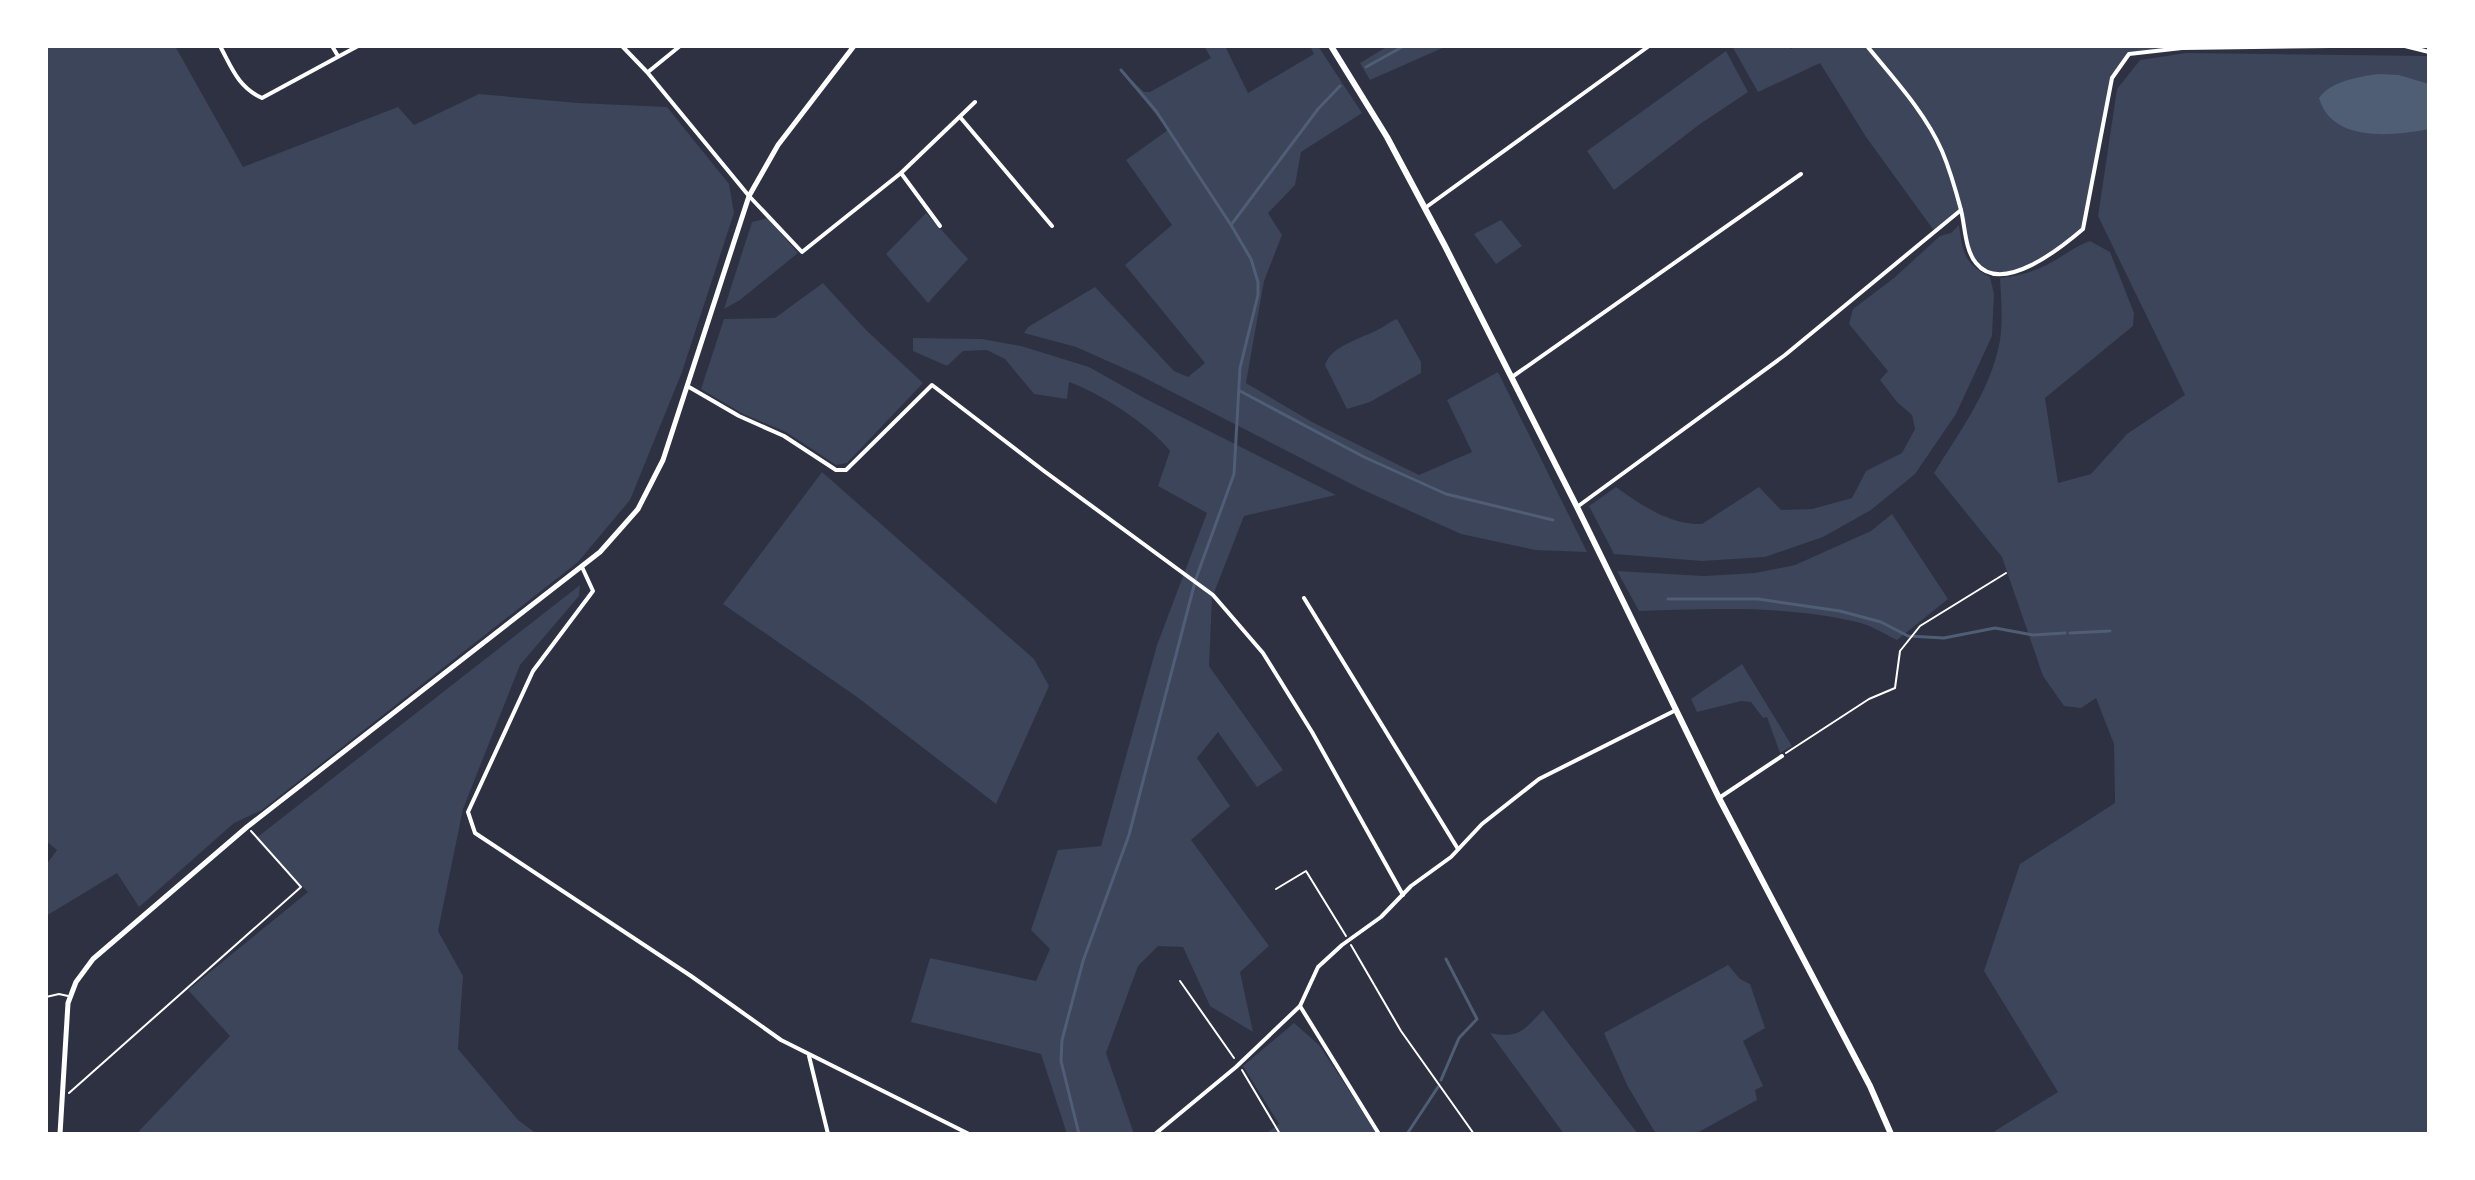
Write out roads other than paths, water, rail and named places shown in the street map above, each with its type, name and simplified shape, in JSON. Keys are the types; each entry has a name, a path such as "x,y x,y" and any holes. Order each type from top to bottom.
{"main road":[{"path":"1331,46 1364,97 1425,208 1577,507 1719,798 1870,1086 1891,1133"}],"street":[{"path":"220,46 239,83 262,98 358,46"},
{"path":"332,46 338,56"},
{"path":"622,46 749,196 802,252 901,173 975,102"},
{"path":"647,72 680,46"},
{"path":"60,1134 69,996 81,974 101,951 247,827 582,567 600,552 638,509 663,460 689,387 749,196 778,145 854,46"},
{"path":"1425,208 1649,46"},
{"path":"1867,46 1930,127 1942,153 1976,264 1993,274 2016,272 2046,258 2083,229 2112,78 2129,54 2182,48 2330,46"},
{"path":"2405,46 2429,52"},
{"path":"960,117 1052,226"},
{"path":"901,173 940,226"},
{"path":"1512,377 1801,174"},
{"path":"1577,507 1785,355 1961,210"},
{"path":"689,387 739,416 784,436 836,470 846,470 932,385 1213,595 1271,666 1312,732 1403,895"},
{"path":"582,567 593,591 533,671 468,812 475,833 781,1040 969,1134"},
{"path":"1304,598 1458,849"},
{"path":"1155,1134 1239,1064 1300,1006 1318,967 1348,940 1381,917 1482,824 1539,779 1676,710"},
{"path":"1719,798 1782,756"},
{"path":"1300,1006 1379,1134"},
{"path":"809,1056 828,1134"}],"lane":[{"path":"46,997 59,994 69,996"}],"waterway":[{"path":"1366,67 1404,46"},
{"path":"1121,70 1156,111 1231,225"},
{"path":"1195,581 1234,474 1240,368 1258,295 1258,282 1251,259 1231,225 1318,109 1340,86"},
{"path":"1240,391 1364,457 1446,494 1553,520"},
{"path":"1079,1134 1061,1061 1062,1040 1083,961 1129,835 1195,582"},
{"path":"1668,599 1758,599 1840,611 1881,622 1908,636 1944,638 1995,628 2033,635 2065,633"},
{"path":"2070,633 2110,631"},
{"path":"1441,1080 1459,1038 1477,1019 1446,959"},
{"path":"1407,1134 1438,1087"}]}
